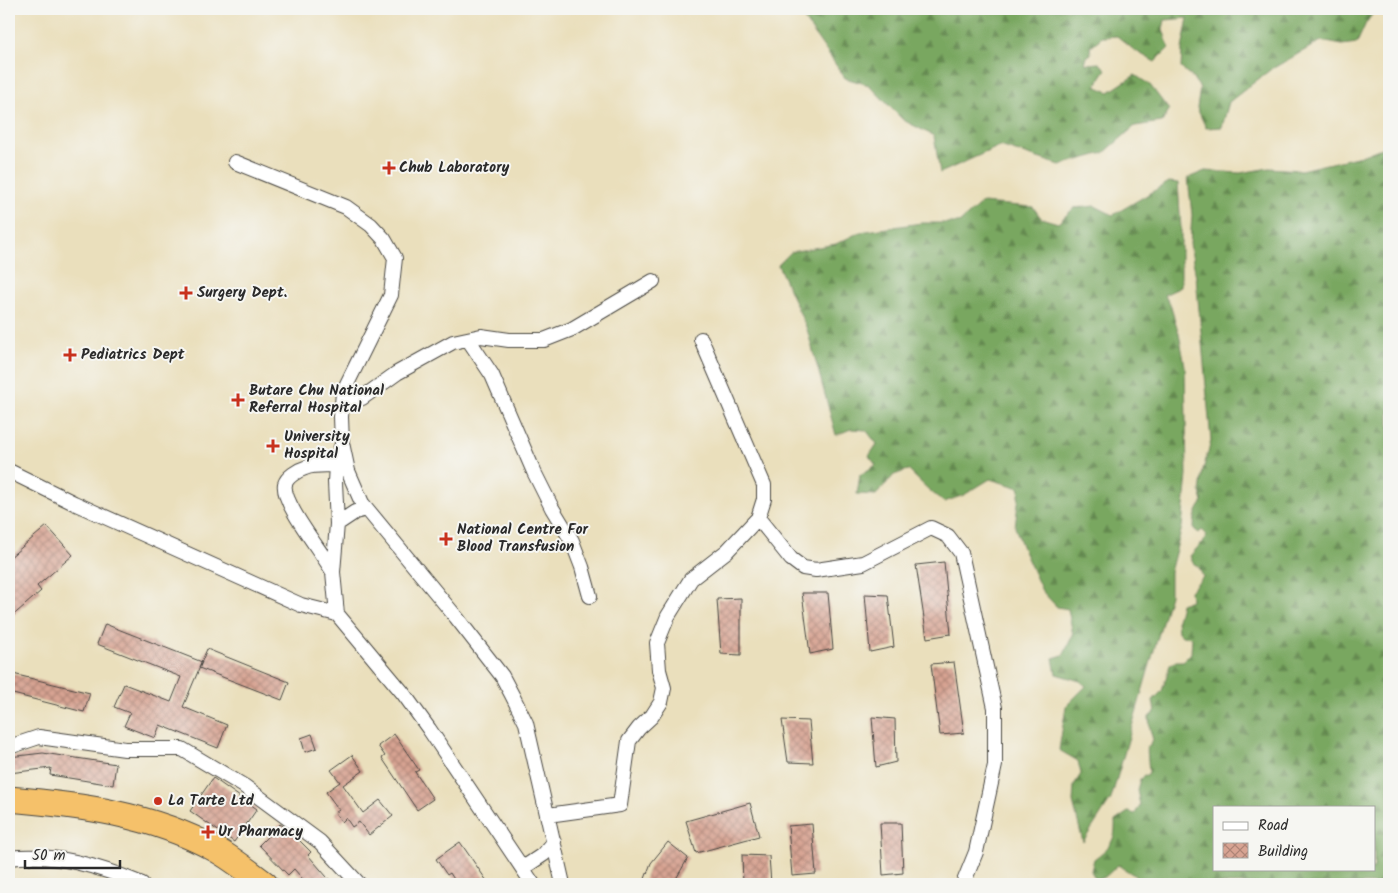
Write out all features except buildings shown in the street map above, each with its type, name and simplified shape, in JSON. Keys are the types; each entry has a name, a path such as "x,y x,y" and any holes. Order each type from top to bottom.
{"highway":[{"path":"9,799 86,807 152,822 200,841 240,864 265,884"}],"street":[{"path":"235,162 346,207 371,225 384,239 395,258 391,295 343,392 342,443 348,471 362,503 502,676 526,723 563,884"},
{"path":"342,403 362,398 397,373 453,342 481,336 509,340 544,340 572,329 653,281"},
{"path":"468,339 492,375 534,472 552,508 572,541 590,596"},
{"path":"548,815 620,805 629,741 652,716 661,702 664,688 659,670 657,644 668,616 691,579 727,550 758,518 764,499 764,485 701,339"},
{"path":"342,443 336,465 335,482 338,524 333,572 337,614 403,693 533,884"},
{"path":"333,572 325,556 293,512 284,491 285,482 305,468 336,465"},
{"path":"9,471 74,503 301,605 337,614"},
{"path":"338,524 355,512 367,509"},
{"path":"758,518 791,559 803,568 816,570 863,563 931,528 948,536 961,553 995,718 995,765 976,852 963,884"},
{"path":"9,747 39,737 125,749 182,749 244,786 320,842 359,884"},
{"path":"523,868 544,854 554,842"},
{"path":"9,858 50,858 88,864 142,884"}],"green space":[{"path":"797,9 1373,9 1374,12 1366,23 1357,43 1342,45 1321,41 1270,70 1229,102 1222,127 1206,128 1197,108 1200,88 1192,77 1181,68 1182,49 1188,18 1165,20 1163,29 1169,48 1155,62 1134,50 1117,36 1102,37 1090,47 1091,54 1085,58 1086,64 1099,63 1106,69 1095,86 1109,92 1135,75 1150,85 1169,110 1162,122 1135,126 1104,153 1060,165 1000,146 940,173 934,136 903,120 869,85 845,78"},
{"path":"1389,145 1389,884 1141,884 1134,875 1118,865 1105,877 1096,880 1091,871 1094,859 1111,843 1115,821 1128,812 1135,814 1140,805 1137,790 1140,779 1149,773 1147,748 1153,740 1149,717 1155,712 1153,700 1162,691 1170,665 1176,661 1183,661 1191,653 1192,637 1182,636 1178,632 1177,620 1181,604 1191,600 1190,591 1203,577 1199,567 1193,563 1190,556 1206,538 1206,534 1202,530 1199,533 1194,529 1194,525 1197,512 1203,502 1200,492 1203,470 1211,441 1196,277 1190,244 1192,215 1188,178 1205,171 1240,173 1269,168 1301,170 1361,156"},
{"path":"1169,182 1178,183 1181,229 1181,287 1164,295 1170,304 1179,334 1185,366 1187,475 1182,527 1170,572 1170,595 1111,799 1083,842 1073,802 1074,785 1081,774 1078,761 1059,750 1066,706 1086,686 1080,681 1056,674 1053,658 1063,655 1073,635 1068,609 1057,607 1042,591 1024,551 1015,527 1020,488 990,479 964,495 944,502 908,470 894,475 876,495 857,494 860,475 876,465 869,456 877,444 866,430 851,429 836,435 807,329 778,265 791,252 836,244 860,232 921,223 959,223 982,203 1033,207 1041,218 1058,223 1074,208 1095,206 1113,215"}],"place":[{"name":"Chub Laboratory","path":"389,168"},
{"name":"Surgery Dept.","path":"186,293"},
{"name":"Pediatrics Dept","path":"70,355"},
{"name":"Butare Chu National Referral Hospital","path":"238,400"},
{"name":"University Hospital","path":"273,446"},
{"name":"National Centre For Blood Transfusion","path":"446,539"},
{"name":"La Tarte Ltd","path":"158,801"},
{"name":"Ur Pharmacy","path":"208,832"}]}
